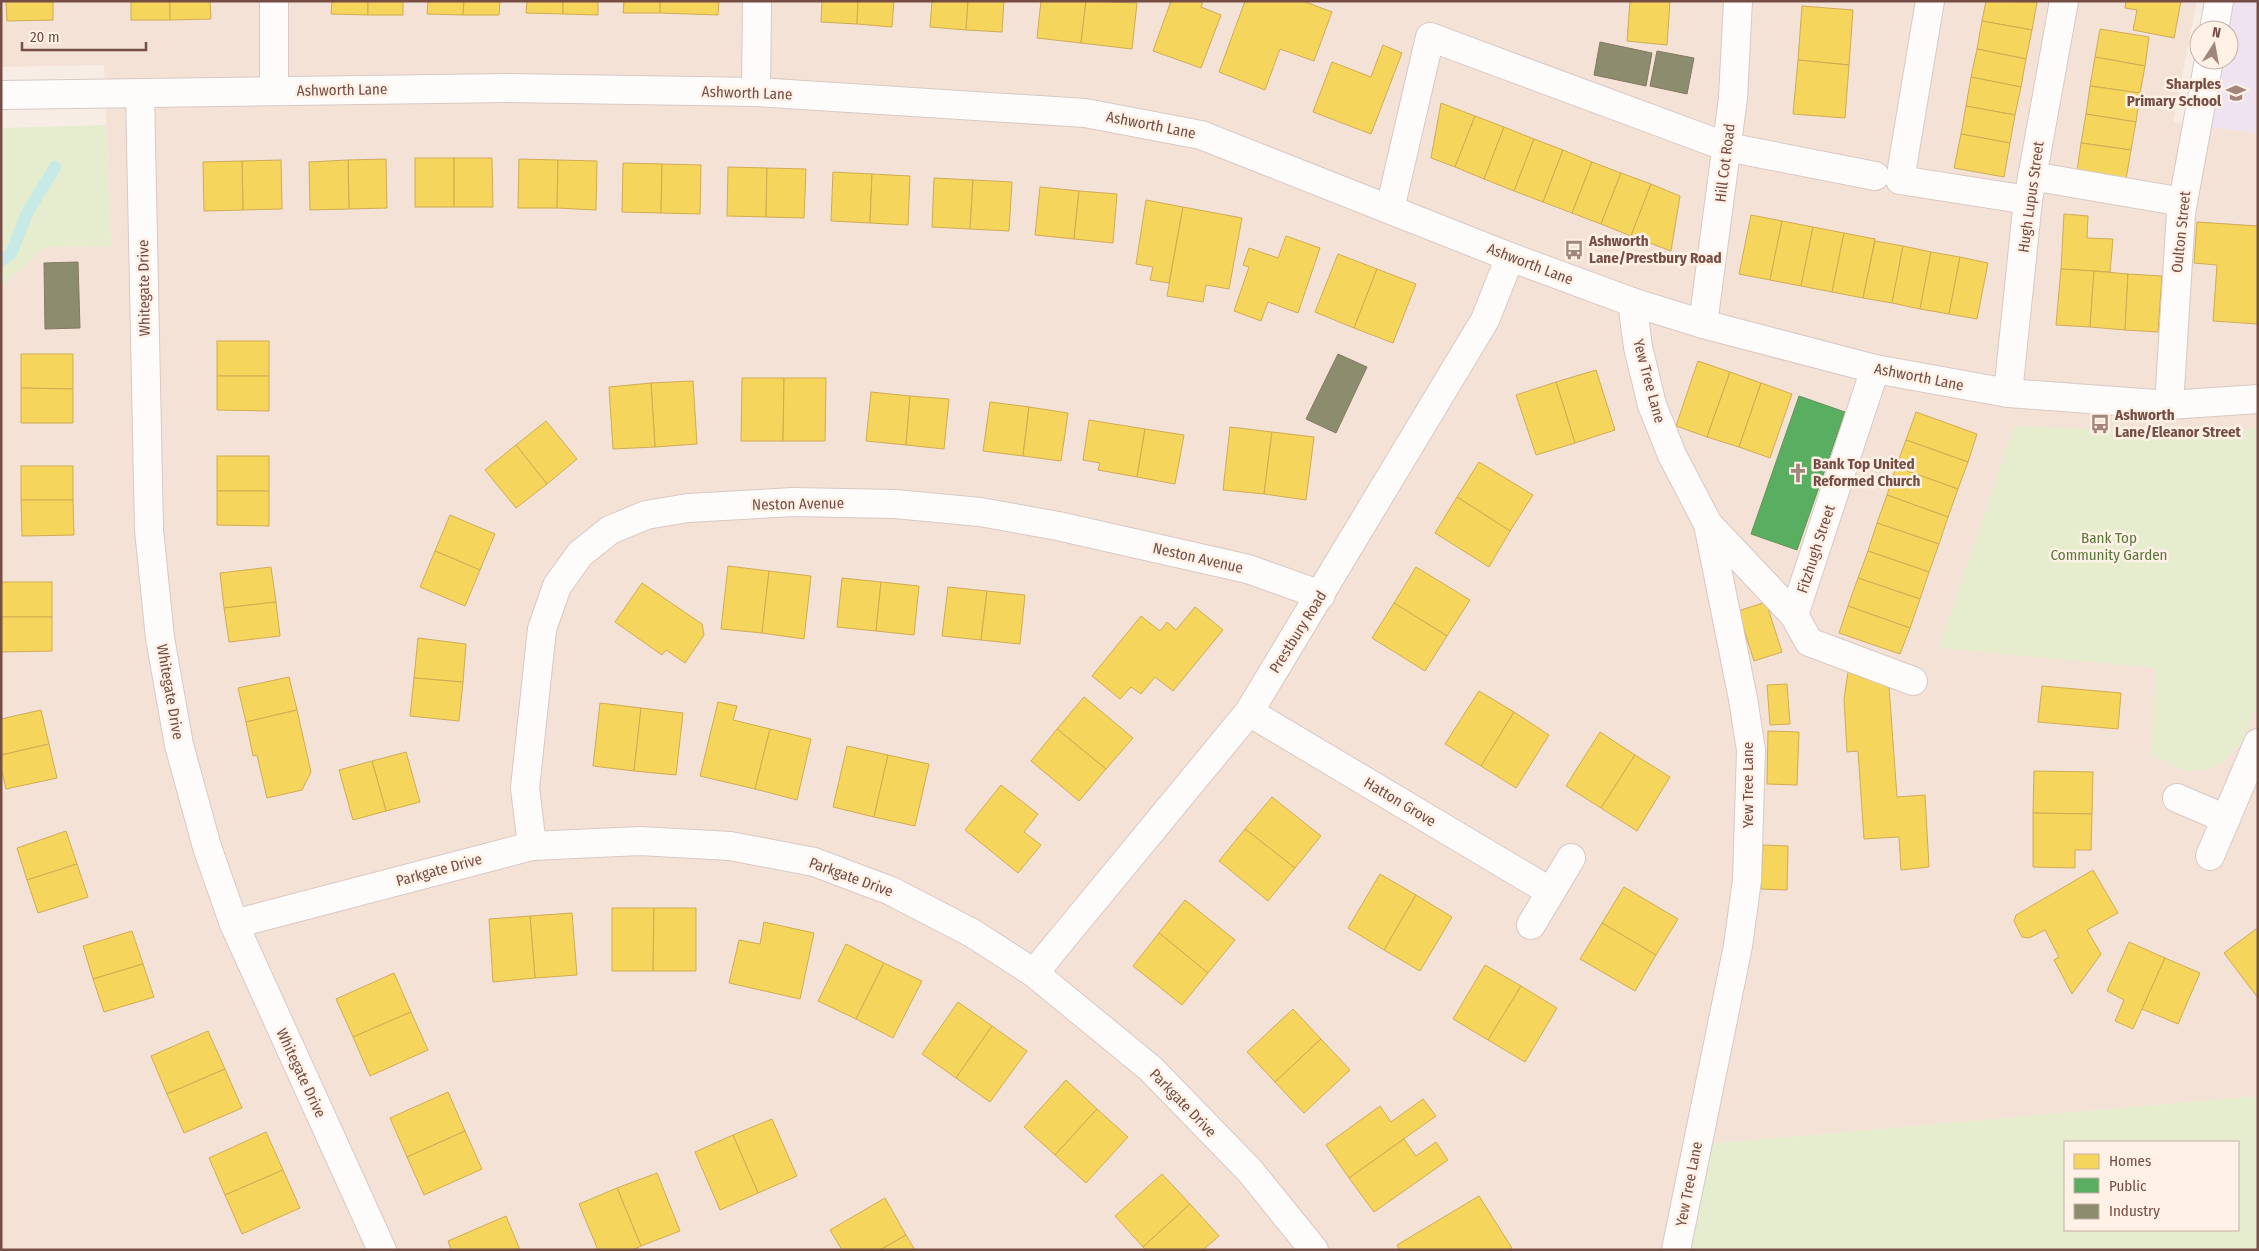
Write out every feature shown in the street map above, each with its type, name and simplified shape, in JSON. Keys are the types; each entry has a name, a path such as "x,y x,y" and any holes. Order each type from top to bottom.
{"street":[{"path":"274,1 274,91"},
{"path":"756,92 757,1"},
{"name":"Hill Cot Road","path":"1703,324 1733,98 1738,1"},
{"path":"1930,1 1900,180 2030,188 2183,202"},
{"name":"Hugh Lupus Street","path":"2008,393 2030,188 2064,1"},
{"path":"2216,20 2219,1"},
{"path":"1390,209 1430,37 1727,148 1875,176"},
{"name":"Oulton Street","path":"2169,405 2183,202 2207,70"},
{"name":"Ashworth Lane","path":"1,95 508,88 756,92 1094,115 1201,135 1510,257 1632,302 1703,324 1875,370 2008,393 2169,405 2258,400"},
{"name":"Whitegate Drive","path":"140,94 149,530 160,638 180,745 207,847 234,924 382,1250"},
{"name":"Prestbury Road","path":"1034,973 1249,712 1485,320 1510,257"},
{"name":"Yew Tree Lane","path":"1632,302 1638,347 1652,405 1672,454 1708,524 1743,699 1751,750 1747,880 1738,946 1676,1250"},
{"name":"Fitzhugh Street","path":"1794,615 1875,370"},
{"name":"Neston Avenue","path":"532,846 526,788 542,629 557,586 580,554 610,530 646,516 688,508 793,502 894,504 980,512 1058,526 1248,569 1321,595"},
{"path":"1708,524 1794,615 1809,642 1914,681"},
{"name":"Hatton Grove","path":"1249,712 1551,892"},
{"path":"2210,856 2258,743"},
{"path":"2177,798 2226,819"},
{"name":"Parkgate Drive","path":"234,924 532,846 640,841 730,846 814,862 890,891 972,933 1034,973 1151,1069 1250,1171 1314,1250"},
{"path":"1531,925 1571,858"}],"shaded area":[{"path":"1,1 2197,1 2193,20 2189,20 2189,41 2173,122 2258,133 2258,1096 1697,1145 1676,1250 3,1250 1,1249 1,287 45,247 111,246 104,65 1,67"},
{"name":"Sharples Primary School","path":"2232,1 2258,1 2258,133 2208,127 2219,70 2239,70 2239,20 2228,20"}],"green space":[{"path":"106,125 111,246 45,247 1,287 1,128"},
{"name":"Bank Top Community Garden","path":"2014,426 2202,434 2258,428 2258,702 2240,745 2220,764 2205,770 2187,771 2151,755 2156,668 1939,648"},
{"path":"2258,1096 2258,1250 1676,1250 1697,1145"}],"building: Homes":[{"path":"6,1 53,1 53,20 7,21"},
{"path":"131,1 170,1 170,20 131,20"},
{"path":"170,1 210,1 211,19 170,20"},
{"path":"332,1 368,1 368,15 331,14"},
{"path":"368,1 403,1 403,15 368,15"},
{"path":"428,1 464,1 463,15 427,14"},
{"path":"464,1 500,1 499,15 463,15"},
{"path":"527,1 563,1 563,14 526,13"},
{"path":"563,1 598,1 598,15 563,14"},
{"path":"624,1 660,1 660,13 623,13"},
{"path":"660,1 719,1 718,15 660,13"},
{"path":"822,1 858,1 857,24 821,22"},
{"path":"858,1 894,1 892,27 857,24"},
{"path":"932,1 968,1 966,30 930,27"},
{"path":"968,1 1004,1 1002,32 966,30"},
{"path":"1041,1 1086,1 1081,43 1037,38"},
{"path":"1086,1 1137,3 1132,49 1081,43"},
{"path":"1171,1 1203,1 1201,7 1221,15 1201,68 1153,51"},
{"path":"1245,1 1303,1 1332,12 1314,61 1280,49 1265,90 1219,72"},
{"path":"1630,1 1670,1 1667,45 1627,41"},
{"path":"1986,1 2037,2 2032,30 1982,21"},
{"path":"2126,1 2181,1 2174,38 2133,30 2137,10 2125,8"},
{"path":"1802,6 1853,10 1849,65 1798,60"},
{"path":"1982,21 2032,30 2026,59 1977,49"},
{"path":"2100,29 2149,37 2145,66 2095,57"},
{"path":"1383,45 1402,53 1371,134 1313,112 1332,62 1371,77"},
{"path":"1977,49 2026,59 2021,87 1971,77"},
{"path":"2095,57 2145,66 2140,93 2090,86"},
{"path":"1798,60 1849,65 1845,118 1793,114"},
{"path":"1971,77 2021,87 2015,115 1966,106"},
{"path":"2090,86 2140,93 2136,122 2086,114"},
{"path":"1441,103 1475,116 1455,167 1431,158"},
{"path":"1966,106 2015,115 2010,143 1961,134"},
{"path":"2086,114 2136,122 2131,150 2081,143"},
{"path":"1475,116 1504,127 1484,179 1455,167"},
{"path":"1504,127 1534,139 1514,191 1484,179"},
{"path":"1961,134 2010,143 2004,177 1954,168"},
{"path":"1534,139 1563,150 1543,202 1514,191"},
{"path":"2081,143 2131,150 2126,179 2077,171"},
{"path":"1563,150 1592,162 1572,213 1543,202"},
{"path":"415,158 454,158 454,207 415,207"},
{"path":"454,158 492,158 493,207 454,207"},
{"path":"386,159 387,208 349,209 348,160"},
{"path":"519,159 558,160 557,208 518,208"},
{"path":"281,160 282,209 243,210 242,161"},
{"path":"348,160 349,209 310,210 309,162"},
{"path":"558,160 597,161 596,210 557,208"},
{"path":"242,161 243,210 204,211 203,162"},
{"path":"1592,162 1621,173 1601,224 1572,213"},
{"path":"623,163 662,164 661,213 622,212"},
{"path":"662,164 701,165 700,214 661,213"},
{"path":"728,167 767,168 766,217 727,216"},
{"path":"767,168 806,169 804,218 766,217"},
{"path":"833,172 872,174 870,223 831,221"},
{"path":"1621,173 1651,184 1631,236 1601,224"},
{"path":"872,174 910,176 908,225 870,223"},
{"path":"934,178 973,180 970,229 932,227"},
{"path":"973,180 1012,182 1009,231 970,229"},
{"path":"1651,184 1680,196 1671,251 1631,236"},
{"path":"1040,187 1079,191 1074,239 1035,235"},
{"path":"1079,191 1117,194 1113,243 1074,239"},
{"path":"1146,200 1183,207 1169,283 1150,280 1153,267 1136,264"},
{"path":"1183,207 1242,218 1229,289 1206,285 1203,302 1167,296"},
{"path":"2064,214 2088,216 2087,238 2113,239 2110,272 2061,269"},
{"path":"1751,215 1782,221 1770,280 1739,274"},
{"path":"1782,221 1813,227 1801,286 1770,280"},
{"path":"2197,222 2258,226 2258,324 2213,321 2217,265 2194,263"},
{"path":"1813,227 1844,233 1832,292 1801,286"},
{"path":"1844,233 1875,239 1863,298 1832,292"},
{"path":"1286,236 1320,248 1298,313 1268,302 1261,321 1234,311 1249,267 1243,265 1249,248 1278,258"},
{"path":"1875,241 1903,246 1892,303 1863,298"},
{"path":"1903,246 1931,252 1920,309 1892,303"},
{"path":"1931,252 1960,257 1949,314 1920,309"},
{"path":"1338,254 1377,269 1354,328 1315,312"},
{"path":"1960,257 1988,263 1977,319 1949,314"},
{"path":"1377,269 1416,284 1393,343 1354,328"},
{"path":"2061,269 2094,271 2090,327 2056,325"},
{"path":"2094,271 2128,274 2125,330 2090,327"},
{"path":"2128,274 2162,276 2158,332 2125,330"},
{"path":"217,341 269,341 269,376 217,376"},
{"path":"21,354 73,354 73,389 21,388"},
{"path":"1698,361 1730,372 1707,437 1676,426"},
{"path":"1596,370 1615,430 1575,443 1556,382"},
{"path":"1730,372 1761,383 1739,447 1707,437"},
{"path":"217,376 269,376 269,411 217,410"},
{"path":"742,378 784,378 783,441 741,441"},
{"path":"784,378 826,378 825,441 783,441"},
{"path":"693,381 697,444 655,447 651,383"},
{"path":"1556,382 1575,443 1536,455 1516,395"},
{"path":"651,383 655,447 613,449 609,387"},
{"path":"1761,383 1792,394 1770,458 1739,447"},
{"path":"21,388 73,389 73,423 21,423"},
{"path":"871,392 910,396 906,445 866,441"},
{"path":"910,396 949,399 944,449 906,445"},
{"path":"990,402 1029,407 1023,456 983,451"},
{"path":"1029,407 1068,413 1061,461 1023,456"},
{"path":"1916,412 1977,434 1968,462 1906,440"},
{"path":"1089,420 1145,429 1137,477 1098,470 1100,463 1083,460"},
{"path":"546,421 577,459 547,484 516,445"},
{"path":"1230,427 1272,432 1264,494 1223,490"},
{"path":"1145,429 1184,435 1175,484 1137,477"},
{"path":"1272,432 1314,437 1306,500 1264,494"},
{"path":"1906,440 1968,462 1958,489 1896,467"},
{"path":"516,445 547,484 516,508 485,470"},
{"path":"217,456 269,456 269,491 217,491"},
{"path":"1479,462 1533,495 1510,531 1457,497"},
{"path":"21,466 73,466 73,500 21,500"},
{"path":"1896,467 1958,489 1948,517 1887,495"},
{"path":"217,491 269,491 269,526 217,525"},
{"path":"1887,495 1948,517 1939,544 1877,523"},
{"path":"1457,497 1510,531 1489,567 1435,533"},
{"path":"21,500 73,500 74,535 22,536"},
{"path":"450,515 495,534 480,570 435,551"},
{"path":"1877,523 1939,544 1929,572 1868,551"},
{"path":"435,551 480,570 465,606 420,587"},
{"path":"1868,551 1929,572 1920,599 1858,578"},
{"path":"728,566 769,571 762,633 721,629"},
{"path":"271,567 276,602 224,608 220,573"},
{"path":"1416,567 1470,600 1447,636 1394,603"},
{"path":"769,571 811,576 804,639 762,633"},
{"path":"842,578 881,582 876,631 837,627"},
{"path":"1858,578 1920,599 1910,628 1848,606"},
{"path":"1,582 52,582 52,617 1,617"},
{"path":"881,582 919,586 914,635 876,631"},
{"path":"642,583 702,624 704,635 685,663 666,650 662,655 615,622"},
{"path":"948,587 987,591 981,640 942,636"},
{"path":"987,591 1025,595 1020,644 981,640"},
{"path":"276,602 280,636 229,642 224,608"},
{"path":"1766,602 1782,652 1754,661 1738,611"},
{"path":"1394,603 1447,636 1425,671 1372,638"},
{"path":"1848,606 1910,628 1900,654 1839,633"},
{"path":"1195,607 1223,630 1173,691 1155,677 1141,694 1131,687 1120,699 1092,676 1141,616 1160,631 1167,622 1176,630"},
{"path":"1,617 52,617 52,651 1,652"},
{"path":"418,638 466,644 463,682 414,678"},
{"path":"1848,672 1889,687 1897,797 1925,795 1929,867 1901,870 1899,837 1864,839 1858,751 1847,752 1844,699"},
{"path":"289,677 297,710 246,722 238,688"},
{"path":"414,678 463,682 459,721 410,716"},
{"path":"1787,684 1790,724 1770,725 1767,685"},
{"path":"2042,686 2121,693 2118,729 2038,722"},
{"path":"1479,691 1514,712 1481,766 1445,744"},
{"path":"1084,697 1133,738 1106,769 1057,729"},
{"path":"718,702 737,706 733,720 770,729 755,789 700,776"},
{"path":"600,703 641,708 634,771 593,766"},
{"path":"641,708 683,713 676,775 634,771"},
{"path":"41,710 49,744 1,755 1,719"},
{"path":"297,710 311,772 302,790 267,798 257,755 253,756 246,722"},
{"path":"1514,712 1549,735 1516,788 1481,766"},
{"path":"770,729 811,739 797,800 755,789"},
{"path":"1057,729 1106,769 1079,801 1031,761"},
{"path":"1768,731 1799,732 1797,785 1767,784"},
{"path":"1600,732 1635,755 1601,808 1566,786"},
{"path":"49,744 57,778 6,789 1,768 1,755"},
{"path":"847,746 888,755 874,817 833,807"},
{"path":"406,752 420,802 386,811 372,761"},
{"path":"888,755 929,764 915,826 874,817"},
{"path":"1635,755 1670,777 1637,831 1601,808"},
{"path":"372,761 386,811 353,820 339,770"},
{"path":"2034,771 2093,772 2092,814 2033,813"},
{"path":"1001,785 1038,814 1024,832 1041,845 1018,873 965,830"},
{"path":"1272,797 1321,836 1295,868 1245,829"},
{"path":"2033,813 2092,814 2091,850 2075,850 2075,868 2033,867"},
{"path":"1245,829 1295,868 1268,901 1219,861"},
{"path":"66,831 77,864 27,880 17,848"},
{"path":"1763,845 1788,846 1787,890 1761,889"},
{"path":"77,864 88,897 38,913 27,880"},
{"path":"2093,870 2118,913 2087,930 2101,954 2072,994 2054,960 2059,957 2045,930 2029,938 2022,937 2014,921 2016,915"},
{"path":"1380,874 1416,895 1384,950 1348,928"},
{"path":"1624,887 1678,919 1656,955 1602,923"},
{"path":"1416,895 1452,917 1420,971 1384,950"},
{"path":"1185,900 1235,940 1208,973 1159,933"},
{"path":"612,908 654,908 653,971 612,971"},
{"path":"654,908 696,908 696,971 653,971"},
{"path":"572,913 577,975 535,978 530,916"},
{"path":"530,916 535,978 493,982 489,919"},
{"path":"764,922 814,933 800,999 729,983 739,940 760,944"},
{"path":"1602,923 1656,955 1635,991 1580,959"},
{"path":"2256,929 2258,931 2258,998 2224,953"},
{"path":"132,931 143,964 93,979 83,946"},
{"path":"1159,933 1208,973 1182,1005 1133,966"},
{"path":"2129,942 2165,958 2133,1029 2115,1021 2124,1000 2107,991"},
{"path":"846,944 884,963 856,1019 818,1001"},
{"path":"2165,958 2200,973 2178,1024 2142,1009"},
{"path":"884,963 922,981 893,1038 856,1019"},
{"path":"143,964 154,997 104,1012 93,979"},
{"path":"1485,965 1521,986 1488,1040 1453,1019"},
{"path":"394,973 411,1012 353,1037 336,999"},
{"path":"1521,986 1557,1008 1525,1062 1488,1040"},
{"path":"958,1002 992,1026 956,1078 922,1054"},
{"path":"1293,1009 1321,1039 1275,1082 1247,1052"},
{"path":"411,1012 428,1050 370,1076 353,1037"},
{"path":"992,1026 1027,1051 990,1102 956,1078"},
{"path":"208,1031 225,1069 167,1094 151,1056"},
{"path":"1321,1039 1350,1070 1304,1113 1275,1082"},
{"path":"225,1069 242,1108 184,1133 167,1094"},
{"path":"1066,1080 1097,1109 1055,1155 1024,1127"},
{"path":"448,1092 465,1131 407,1157 390,1118"},
{"path":"1423,1099 1436,1116 1349,1178 1326,1145 1380,1106 1391,1122"},
{"path":"1097,1109 1128,1137 1086,1183 1055,1155"},
{"path":"772,1119 797,1176 758,1193 733,1135"},
{"path":"465,1131 482,1169 424,1195 407,1157"},
{"path":"266,1132 283,1170 225,1195 209,1158"},
{"path":"733,1135 758,1193 720,1210 695,1152"},
{"path":"1404,1139 1416,1156 1436,1142 1448,1160 1374,1212 1349,1178"},
{"path":"283,1170 300,1208 242,1234 225,1195"},
{"path":"657,1173 680,1231 641,1246 617,1188"},
{"path":"1162,1174 1190,1204 1143,1247 1115,1216"},
{"path":"617,1188 641,1246 632,1250 598,1250 579,1204"},
{"path":"1479,1196 1512,1248 1509,1250 1400,1250 1397,1245"},
{"path":"885,1198 906,1235 880,1250 842,1250 830,1230"},
{"path":"1190,1204 1219,1236 1203,1250 1146,1250 1143,1247"},
{"path":"506,1216 520,1250 451,1250 448,1241"},
{"path":"906,1235 915,1250 880,1250"}],"building: Public":[{"name":"Bank Top United Reformed Church","path":"1799,396 1845,412 1797,550 1751,534"}],"building: Industry":[{"path":"1600,42 1652,53 1646,86 1594,75"},
{"path":"1657,51 1694,58 1687,94 1650,86"},
{"path":"78,262 80,328 45,329 44,263"},
{"path":"1338,354 1367,367 1336,433 1306,419"}],"waterway":[{"path":"1,260 11,254 27,213 55,167"}],"place":[{"name":"Sharples Primary School","path":"2236,93"},
{"name":"Ashworth Lane/Prestbury Road","path":"1574,250"},
{"name":"Ashworth Lane/Eleanor Street","path":"2100,424"},
{"name":"Bank Top United Reformed Church","path":"1798,473"}]}
